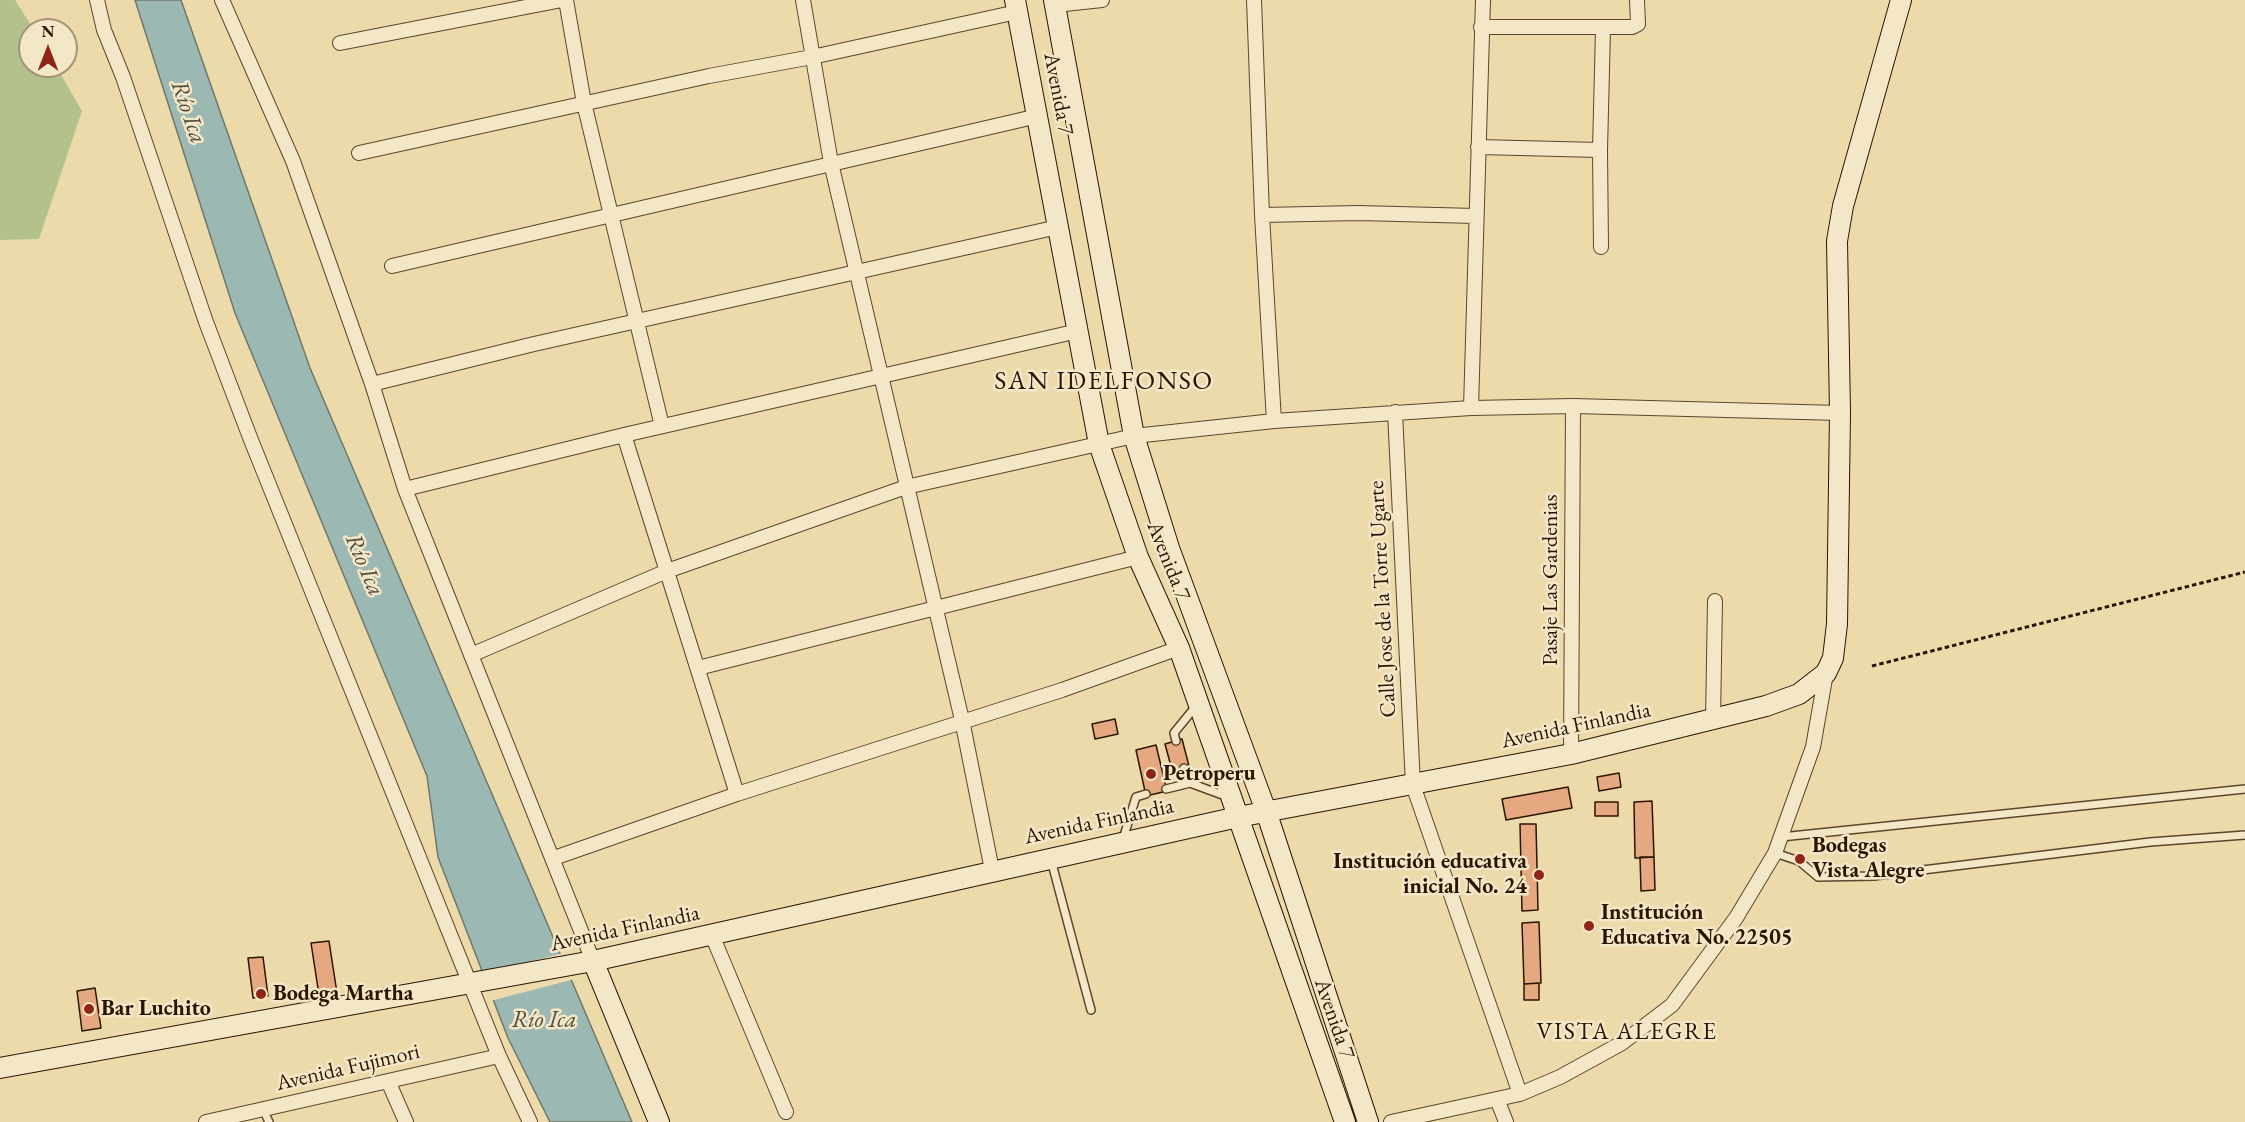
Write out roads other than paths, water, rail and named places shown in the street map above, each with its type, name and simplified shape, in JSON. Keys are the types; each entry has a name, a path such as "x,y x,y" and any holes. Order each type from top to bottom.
{"main road":[{"path":"1826,673 1833,658 1837,624 1840,413 1837,241 1843,206 1901,0"},
{"name":"Avenida 7","path":"1054,3 1134,436 1169,548 1266,811 1368,1122"},
{"name":"Avenida 7","path":"1016,6 1099,444 1137,557 1179,648 1345,1122"},
{"name":"Avenida Finlandia","path":"0,1068 476,984 712,935 1050,857 1266,811 1571,754 1713,720 1799,694 1826,673"},
{"path":"584,962 659,1122"}],"street":[{"path":"97,0 104,30 123,77 206,322 476,984 499,1056 530,1122"},
{"path":"222,0 293,161 372,384 405,489 554,858 584,962"},
{"path":"340,43 564,0 584,103 662,426"},
{"path":"803,0 831,163 962,722 992,870"},
{"path":"1054,3 1102,0"},
{"path":"1254,0 1262,215 1274,421"},
{"path":"1471,408 1483,0"},
{"path":"1481,27 1603,29 1636,27 1637,0"},
{"path":"359,153 584,103 812,57 1016,6"},
{"path":"1601,247 1600,150 1603,29"},
{"path":"392,266 1038,116"},
{"path":"1478,147 1600,150"},
{"path":"1262,215 1358,213 1476,216"},
{"path":"372,384 637,321 1058,226"},
{"path":"405,489 662,426 1078,331"},
{"path":"471,655 668,571 906,487 1134,436 1274,421 1471,408 1573,406 1840,413"},
{"name":"Pasaje Las Gardenias","path":"1571,754 1573,406"},
{"name":"Calle Jose de la Torre Ugarte","path":"1395,412 1413,785 1520,1094"},
{"path":"624,435 737,794"},
{"path":"698,668 1137,557"},
{"path":"1713,720 1715,601"},
{"path":"554,858 737,794 962,722 1179,648"},
{"path":"1391,1122 1520,1094 1560,1077 1622,1043 1672,1005 1736,918 1774,853 1813,747 1826,673"},
{"path":"712,935 786,1112"},
{"name":"Avenida Fujimori","path":"207,1122 266,1116 388,1081 499,1056"},
{"path":"388,1081 406,1122"},
{"path":"1497,1099 1506,1122"}],"lane":[{"path":"1176,741 1174,733 1198,704"},
{"path":"1184,768 1190,783"},
{"path":"1166,789 1190,783 1231,797"},
{"path":"1781,837 2245,789"},
{"path":"1122,842 1136,797 1146,794"},
{"path":"1774,853 1799,861 1818,877 1855,877 1972,866 2150,842 2245,835"},
{"path":"1050,857 1091,1010"}],"water":[{"name":"Río Ica","path":"135,0 181,0 310,368 632,1122 550,1122 508,1038 438,857 427,776 235,313"}],"place":[{"name":"Petroperu","path":"1151,774"},
{"name":"Bodegas Vista Alegre","path":"1800,859"},
{"name":"Institución educativa inicial No. 24","path":"1539,875"},
{"name":"Institución Educativa No. 22505","path":"1589,926"},
{"name":"Bodega Martha","path":"261,994"},
{"name":"Bar Luchito","path":"89,1009"}],"district":[{"name":"SAN IDELFONSO","path":"1104,382"},
{"name":"VISTA ALEGRE","path":"1627,1032"}]}
